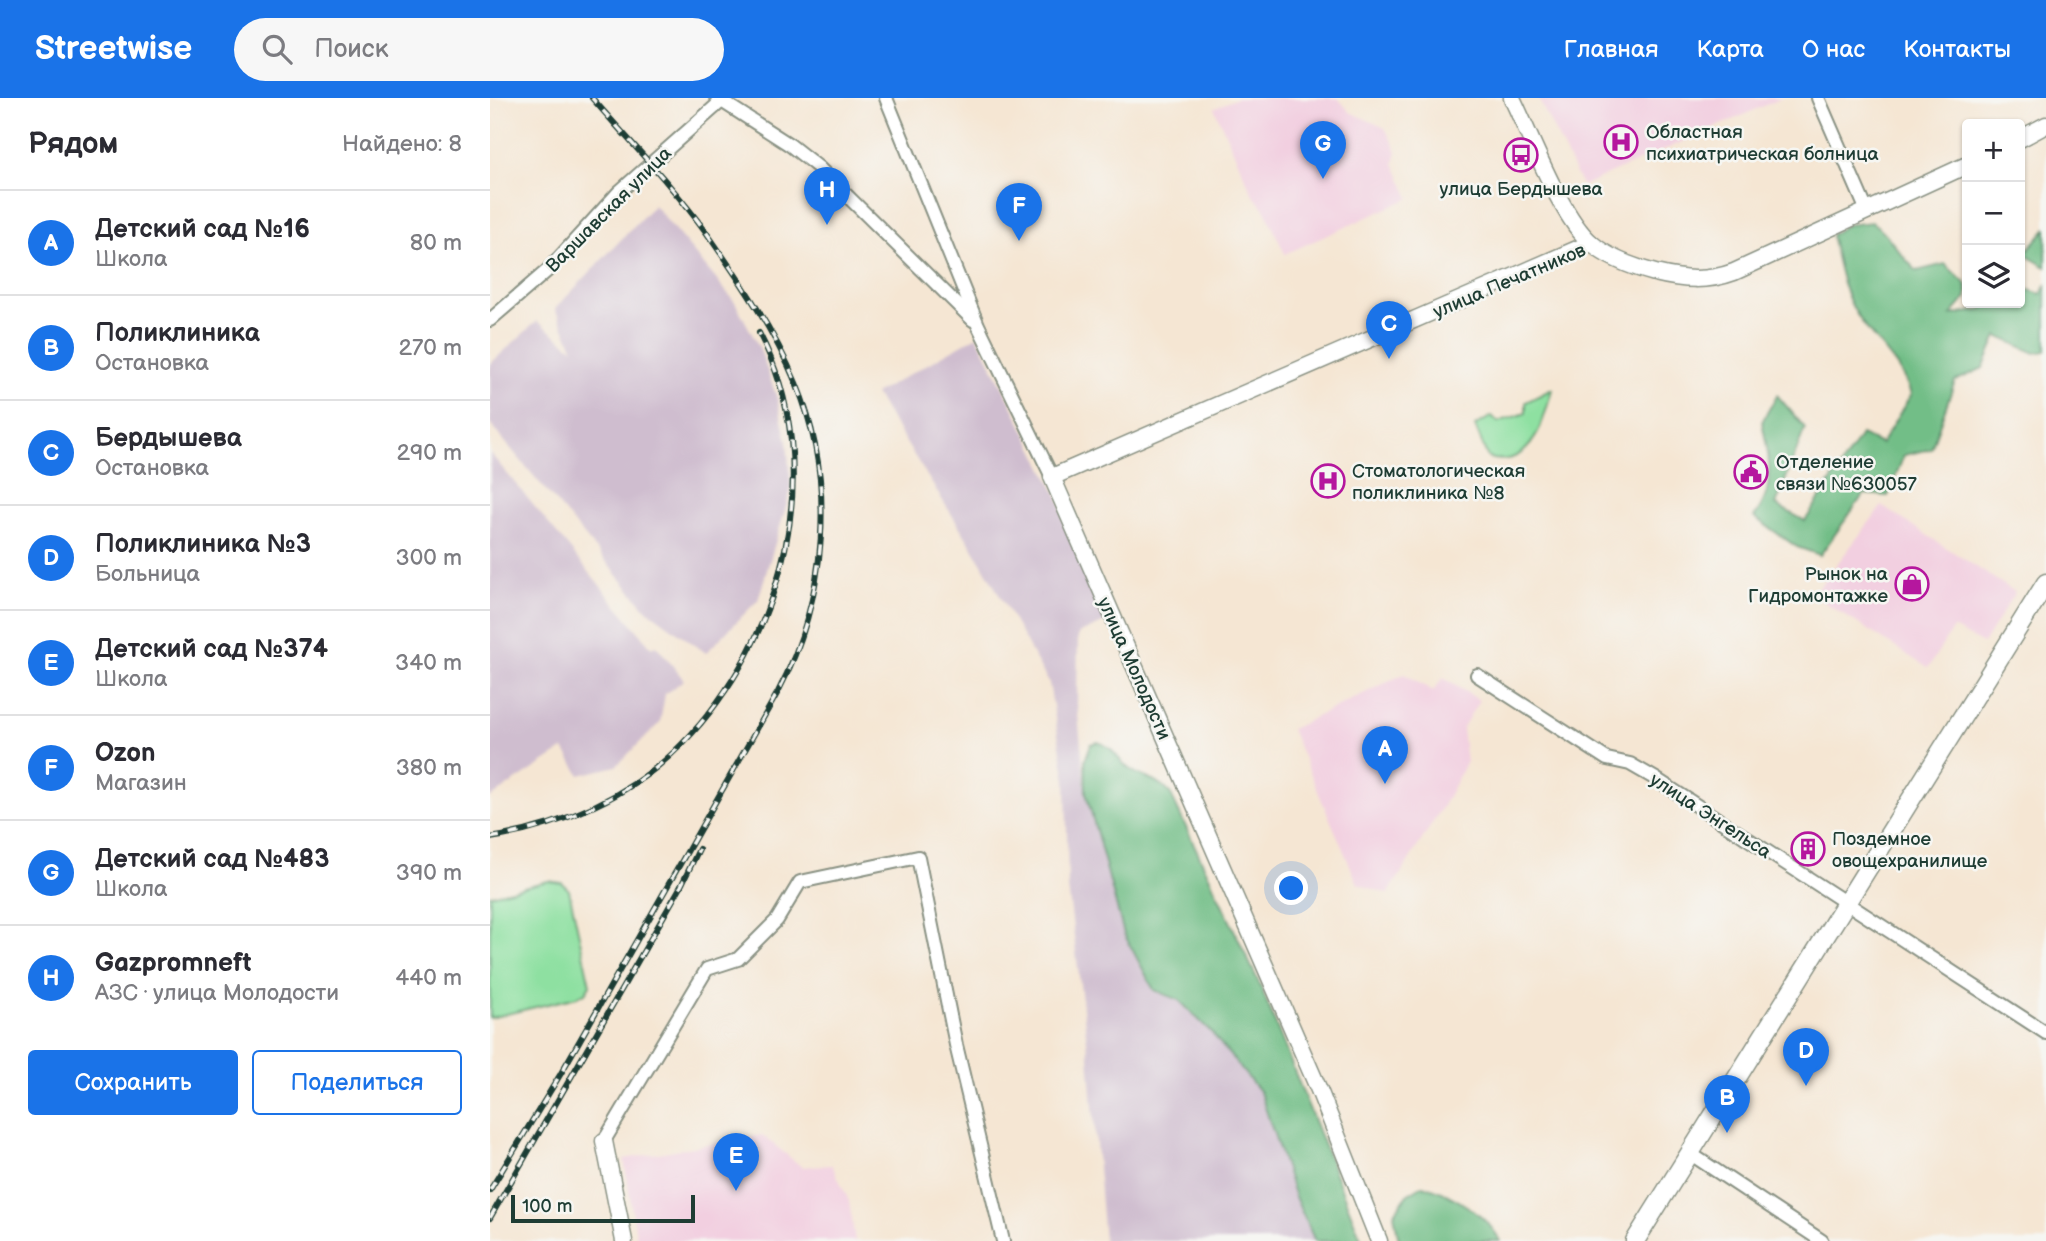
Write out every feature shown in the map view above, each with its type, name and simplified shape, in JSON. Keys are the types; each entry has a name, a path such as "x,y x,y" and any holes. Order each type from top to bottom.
{"main road":[{"path":"1635,1241 1845,902 2045,588"}],"street":[{"name":"улица Молодости","path":"886,98 978,325 1052,477 1319,1090 1379,1241"},
{"path":"1512,98 1569,216 1591,243"},
{"path":"1818,98 1867,211"},
{"path":"721,99 820,168 978,325"},
{"name":"Варшавская улица","path":"490,320 548,270 619,192 721,99"},
{"path":"2025,136 2046,125"},
{"name":"улица Печатников","path":"1052,477 1591,243 1620,261 1651,272 1677,279 1712,280 1962,167"},
{"name":"улица Энгельса","path":"1477,675 1607,759 1629,764 1656,779 2046,1033"},
{"path":"624,1241 604,1141 707,969 738,959 777,920 800,882 918,857 956,1045 1003,1241"},
{"path":"1691,1154 1822,1241"}],"shaded area":[{"path":"1237,98 1338,98 1350,112 1385,128 1397,151 1394,163 1410,198 1285,254 1265,210 1253,195 1214,108"},
{"name":"Областная психиатрическая болница","path":"1538,98 1782,98 1582,186"},
{"path":"654,205 735,302 759,347 777,398 787,442 791,490 758,600 706,653 647,610 490,424 490,364 537,321 574,349 555,309"},
{"path":"977,336 1057,495 1105,622 1078,634 1077,704 1086,796 1113,887 1185,999 1256,1083 1319,1241 1104,1241 1089,1057 1068,887 1066,780 1049,683 973,548 875,394"},
{"path":"490,453 652,648 656,645 684,680 665,694 660,723 616,766 580,775 564,749 490,798"},
{"name":"Рынок на Гидромонтажке","path":"1882,506 2015,592 1983,644 1953,628 1928,668 1813,595"},
{"path":"1404,674 1433,691 1443,678 1479,700 1462,729 1466,762 1443,806 1388,894 1358,884 1291,729"},
{"path":"762,1135 802,1167 832,1165 849,1201 855,1241 637,1241 624,1159"}],"green space":[{"path":"1872,222 1885,233 1917,271 1945,264 1962,280 1962,303 1951,315 1983,308 2025,308 2025,289 2041,294 2046,286 2046,351 2035,353 1997,336 1983,368 1955,381 1931,449 1904,455 1888,496 1864,494 1820,555 1797,547 1754,517 1766,495 1768,483 1769,459 1762,422 1777,395 1805,428 1776,505 1805,521 1861,435 1881,444 1911,395 1901,373 1863,323 1847,294 1831,235 1846,225"},
{"path":"2046,229 2046,267 2025,253"},
{"path":"1552,389 1539,429 1525,450 1515,457 1503,460 1488,458 1475,426 1492,416 1498,422 1526,413 1526,402"},
{"path":"1098,742 1111,749 1132,771 1158,783 1170,793 1260,985 1362,1241 1315,1241 1295,1197 1260,1092 1211,1032 1179,1000 1154,990 1124,934 1086,793 1085,760 1091,744"},
{"path":"548,881 562,883 569,890 590,985 585,993 577,997 490,1018 490,895"},
{"path":"1423,1185 1445,1193 1467,1206 1487,1222 1500,1241 1399,1241 1394,1214 1407,1195"}],"railway":[{"path":"490,1190 560,1075 778,692 795,656 807,618 821,539 817,459 809,421 796,383 767,324 693,215 592,98"},
{"path":"490,838 568,817 618,794 641,779 682,744 717,702 747,655 770,603 785,549 792,494 791,439 780,385 759,333"},
{"path":"490,1218 681,886 699,849"}],"place":[{"name":"Областная психиатрическая болница","path":"1621,142"},
{"name":"улица Бердышева","path":"1521,155"},
{"name":"Детский сад №483","path":"1323,179"},
{"name":"Gazpromneft","path":"827,225"},
{"name":"Ozon","path":"1019,241"},
{"name":"Бердышева","path":"1389,359"},
{"name":"Отделение связи №630057","path":"1751,472"},
{"name":"Стоматологическая поликлиника №8","path":"1328,481"},
{"name":"Рынок на Гидромонтажке","path":"1912,584"},
{"name":"Детский сад №16","path":"1385,784"},
{"name":"Поздемное овощехранилище","path":"1808,849"},
{"name":"Поликлиника №3","path":"1806,1086"},
{"name":"Поликлиника","path":"1727,1133"},
{"name":"Детский сад №374","path":"736,1191"}]}
